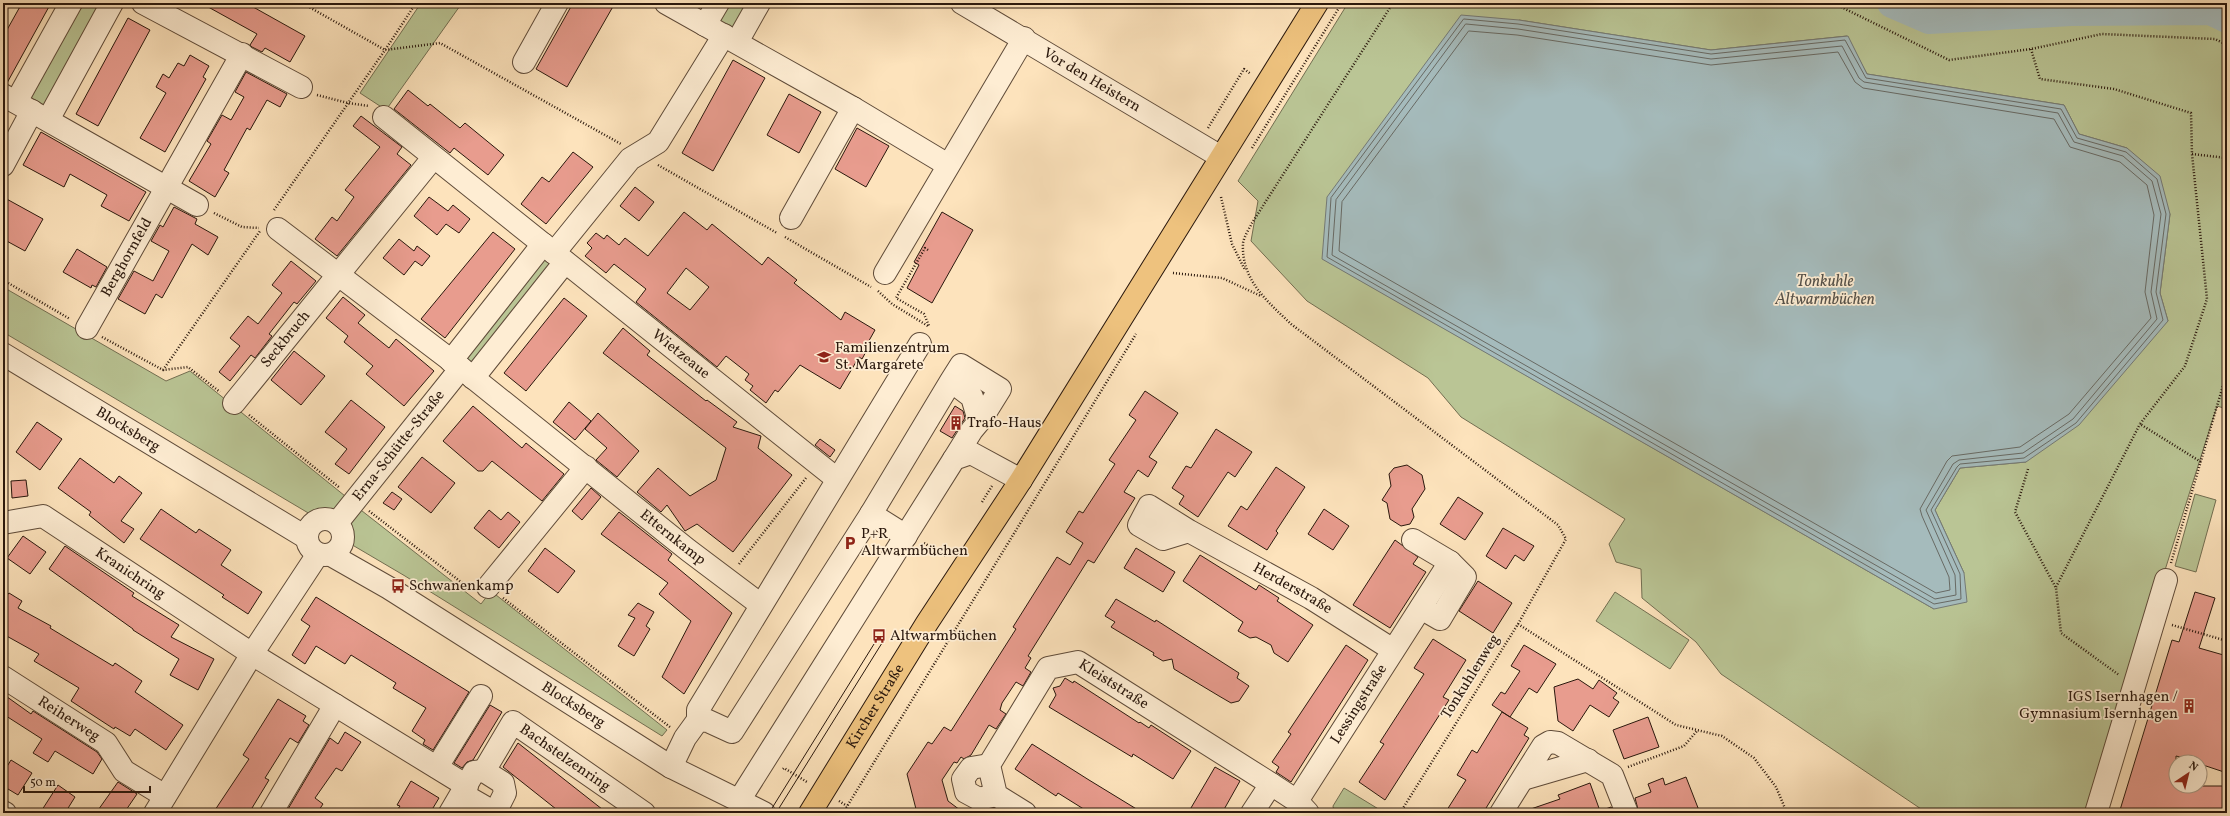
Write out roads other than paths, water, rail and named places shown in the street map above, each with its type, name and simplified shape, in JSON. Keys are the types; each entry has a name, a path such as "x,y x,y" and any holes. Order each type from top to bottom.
{"main road":[{"name":"Kircher Straße","path":"810,813 931,616 1021,480 1317,3"}],"street":[{"path":"3,164 25,107 71,3"},
{"path":"25,107 112,3"},
{"path":"143,3 242,54 300,87"},
{"path":"524,62 557,3"},
{"path":"666,3 854,108 948,165"},
{"path":"718,3 722,34"},
{"path":"722,34 760,3"},
{"name":"Vor den Heistern","path":"962,3 1024,38 1221,158"},
{"name":"Erna-Schütte-Straße","path":"325,539 554,253 635,156 658,142 722,34"},
{"path":"885,273 1024,38"},
{"name":"Berghornfeld","path":"87,328 242,54"},
{"path":"25,107 197,205"},
{"path":"791,218 854,108"},
{"path":"384,117 433,158 554,253"},
{"name":"Seckbruch","path":"234,403 339,276 433,158"},
{"path":"278,228 462,369"},
{"name":"Wietzeaue","path":"554,253 837,480"},
{"path":"671,767 685,738 698,720 698,710 924,335"},
{"name":"Blocksberg","path":"3,354 254,504 325,539 389,588 671,767 740,799 764,813"},
{"path":"698,720 708,721 732,732 871,514 961,365 1000,389 954,459 915,539 740,799"},
{"name":"Etternkamp","path":"462,369 727,580 761,605"},
{"path":"954,459 971,453 1021,480"},
{"path":"488,587 586,467"},
{"path":"871,514 915,539"},
{"name":"Kranichring","path":"3,523 43,516 252,654"},
{"name":"Herderstraße","path":"1189,531 1310,598 1393,650"},
{"path":"160,805 252,654 325,539"},
{"name":"Lessingstraße","path":"1271,784 1303,807 1393,650 1421,608 1440,619 1465,577 1450,562 1414,540"},
{"path":"2099,803 2166,580"},
{"path":"252,654 437,767 495,813 505,793 503,783 484,771"},
{"name":"Kleiststraße","path":"988,766 1048,668 1078,662 1271,784"},
{"name":"Reiherweg","path":"3,677 106,743 124,771 160,805"},
{"path":"437,767 481,696"},
{"path":"271,813 335,705"},
{"name":"Bachstelzenring","path":"450,813 465,790 474,772 484,771 513,722 644,813"},
{"path":"1502,813 1543,746 1550,742 1558,743 1612,774 1627,813"},
{"path":"1523,779 1588,760"},
{"path":"996,795 979,799 966,792 962,779 970,768 988,766 996,795 1025,813"},
{"path":"1252,813 1271,784"}],"water":[{"name":"Tonkuhle Altwarmbüchen","path":"1461,15 1519,20 1711,50 1848,36 1867,74 2064,105 2079,134 2127,148 2160,176 2170,214 2160,293 2168,321 2079,425 2026,462 1960,468 1935,510 1964,573 1967,602 1934,609 1322,259 1327,197"}],"waterway":[{"path":"1892,3 1929,19 2071,11 2210,10 2227,18"}],"tram line":[{"path":"769,813 879,636"},
{"path":"776,813 882,643"}],"place":[{"name":"Familienzentrum St. Margarete","path":"824,357"},
{"name":"Trafo-Haus","path":"956,423"},
{"name":"P+R Altwarmbüchen","path":"850,543"},
{"name":"Schwanenkamp","path":"398,586"},
{"name":"Altwarmbüchen","path":"879,636"},
{"name":"IGS Isernhagen / Gymnasium Isernhagen","path":"2189,706"}]}
